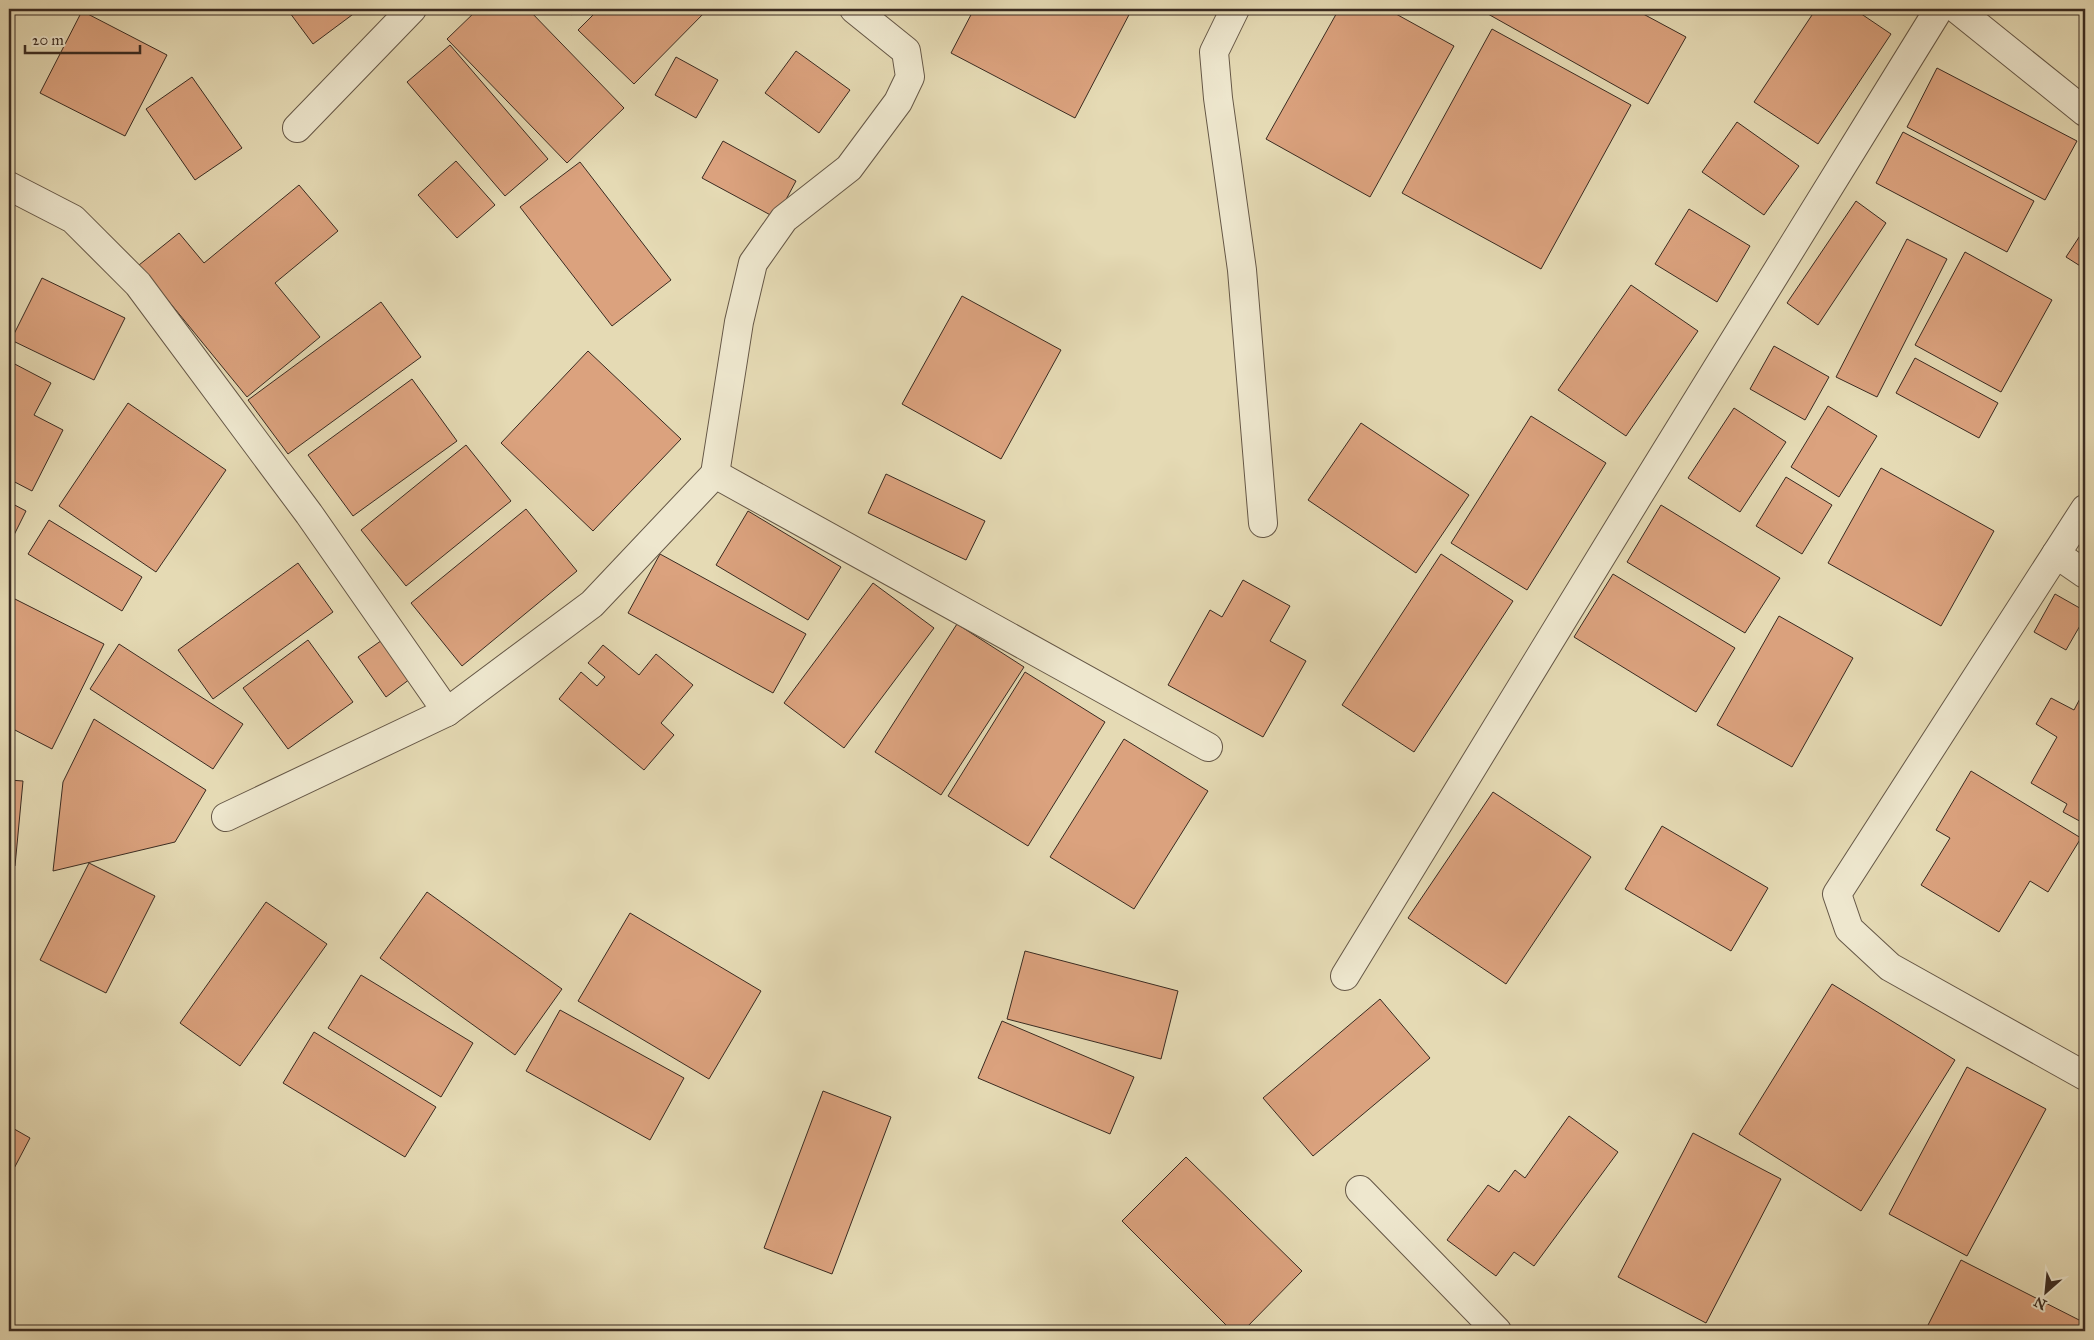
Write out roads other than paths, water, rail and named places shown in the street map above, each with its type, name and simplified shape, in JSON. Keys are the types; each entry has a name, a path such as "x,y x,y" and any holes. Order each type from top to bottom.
{"street":[{"path":"298,128 412,9"},
{"path":"226,817 447,712 592,604 715,474 739,322 754,263 784,219 849,168 898,102 910,77 906,51 854,9"},
{"path":"1236,9 1214,52 1218,98 1242,270 1263,523"},
{"path":"1345,976 1642,489 1939,9"},
{"path":"1957,9 2085,112"},
{"path":"9,186 73,220 138,284 309,514 447,712"},
{"path":"715,474 1208,747"},
{"path":"2085,509 1837,894 1849,929 1890,967 2085,1076"},
{"path":"2056,554 2085,574"},
{"path":"1360,1190 1497,1331"}]}
